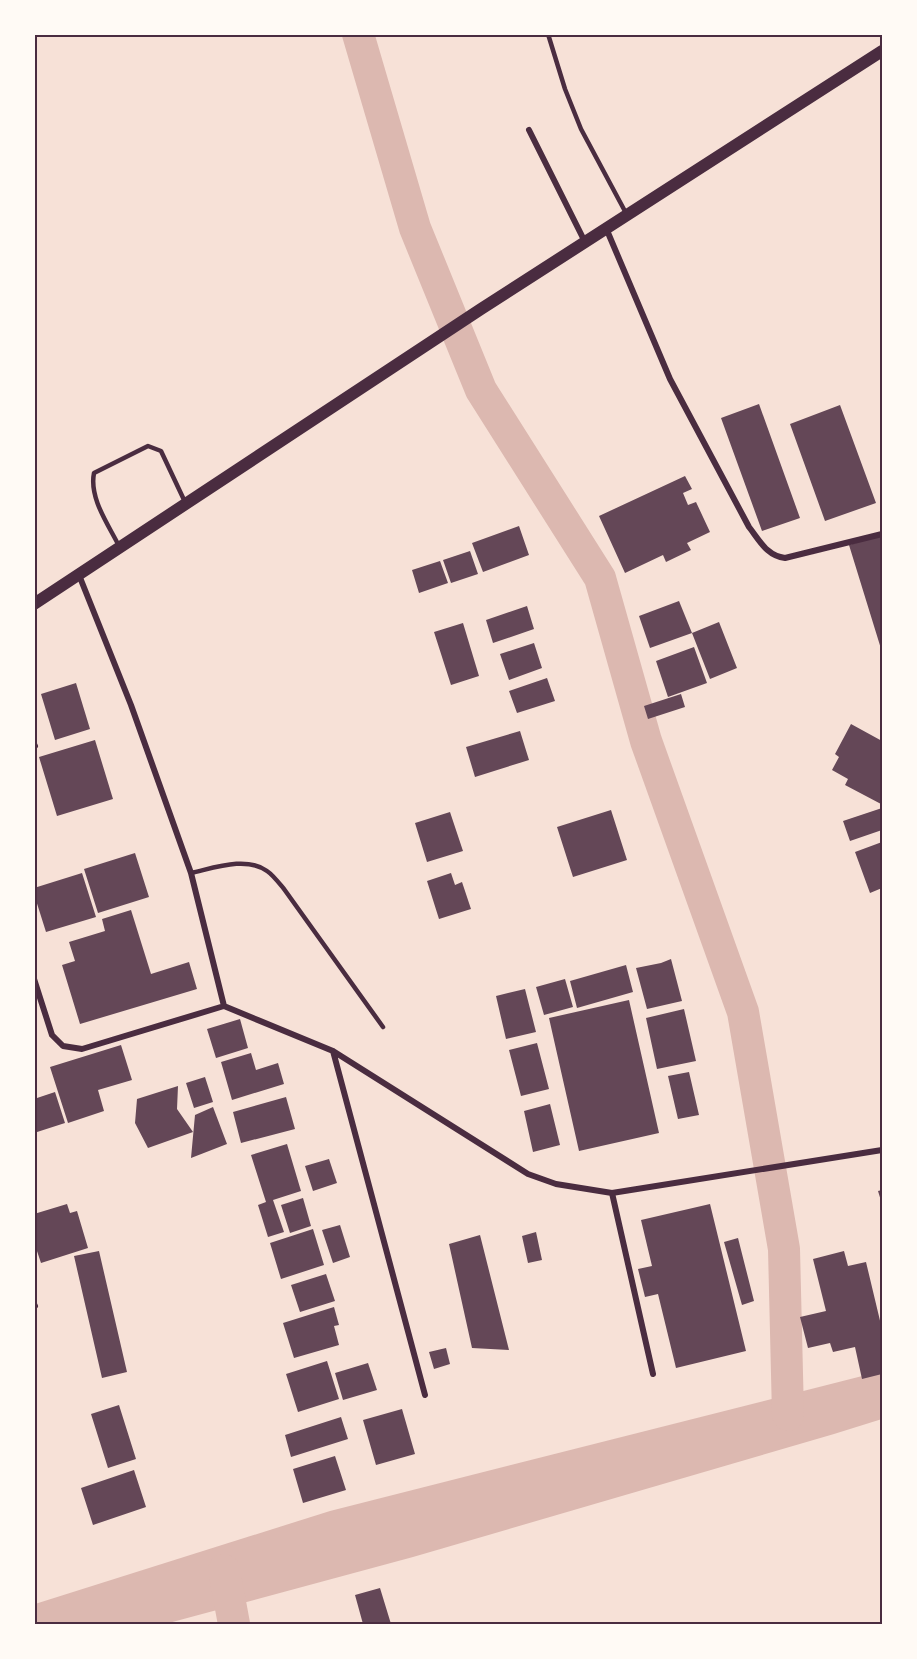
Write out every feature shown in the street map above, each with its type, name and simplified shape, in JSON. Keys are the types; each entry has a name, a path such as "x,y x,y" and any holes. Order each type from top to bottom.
{"main road":[{"path":"34,604 481,309 882,51"}],"street":[{"path":"529,130 585,242"},
{"path":"606,228 670,379 749,527 764,547 775,557 785,558 882,534"},
{"path":"79,575 131,705 191,873 224,1006"},
{"path":"34,979 52,1035 58,1042 72,1048 82,1049 224,1006 333,1051 528,1174 556,1184 612,1193 882,1150"},
{"path":"333,1051 425,1395"},
{"path":"612,1193 653,1374"}],"lane":[{"path":"548,34 565,89 581,129 627,215"},
{"path":"120,549 94,495 92,484 94,473 148,446 161,452 186,504"},
{"path":"191,873 234,864 252,864 267,871 284,889 382,1027"}],"shaded area":[{"path":"882,1371 882,1419 834,1434 413,1557 165,1624 35,1624 35,1604 330,1511"}],"building":[{"path":"759,404 800,518 762,531 721,418"},
{"path":"840,405 876,503 825,521 790,424"},
{"path":"685,476 692,489 683,493 688,505 696,502 710,532 687,543 691,550 666,562 663,555 625,573 599,516"},
{"path":"519,526 529,555 483,572 472,543"},
{"path":"882,535 882,652 849,545"},
{"path":"470,551 478,574 451,583 443,560"},
{"path":"440,561 448,583 419,593 412,570"},
{"path":"679,601 692,633 650,648 639,616"},
{"path":"527,606 534,629 493,643 486,620"},
{"path":"719,622 737,668 710,679 692,633"},
{"path":"463,623 479,676 451,685 434,632"},
{"path":"534,643 542,668 509,680 500,654"},
{"path":"694,647 707,683 668,697 656,661"},
{"path":"547,678 555,701 517,713 509,691"},
{"path":"76,683 90,729 55,740 41,694"},
{"path":"681,694 685,707 648,719 644,706"},
{"path":"851,724 882,741 881,804 845,785 848,779 832,770 839,757 835,754"},
{"path":"520,731 529,760 475,777 466,747"},
{"path":"95,740 113,799 57,816 39,757"},
{"path":"882,808 882,830 850,841 843,821"},
{"path":"611,810 627,860 573,877 557,827"},
{"path":"450,812 463,851 427,862 415,823"},
{"path":"882,842 882,888 870,893 855,852"},
{"path":"135,853 149,897 98,913 84,869"},
{"path":"82,873 96,917 46,932 34,888"},
{"path":"451,873 455,885 462,882 471,909 439,919 427,881"},
{"path":"131,910 151,974 189,962 197,989 80,1024 62,965 75,961 69,942 105,931 102,919"},
{"path":"671,959 682,1001 647,1009 636,968"},
{"path":"626,965 633,992 577,1008 570,981"},
{"path":"565,979 573,1007 544,1015 536,987"},
{"path":"525,989 536,1032 506,1039 496,996"},
{"path":"629,1000 659,1133 579,1151 549,1018"},
{"path":"684,1009 696,1061 657,1069 646,1018"},
{"path":"240,1019 248,1048 216,1058 207,1029"},
{"path":"537,1043 549,1089 521,1096 509,1050"},
{"path":"121,1045 132,1080 98,1090 104,1111 68,1123 50,1067"},
{"path":"251,1053 256,1070 278,1063 284,1084 232,1100 221,1062"},
{"path":"689,1072 699,1115 678,1119 668,1076"},
{"path":"205,1077 213,1102 194,1108 186,1083"},
{"path":"178,1086 177,1109 193,1132 148,1148 135,1123 137,1099"},
{"path":"55,1092 65,1123 34,1133 34,1099"},
{"path":"286,1097 295,1129 241,1143 233,1112"},
{"path":"550,1104 560,1145 533,1152 524,1111"},
{"path":"213,1107 227,1144 191,1158 195,1115"},
{"path":"287,1144 301,1191 273,1200 284,1232 268,1237 258,1205 266,1202 251,1155"},
{"path":"329,1159 337,1183 313,1191 305,1166"},
{"path":"882,1190 882,1204 878,1191"},
{"path":"303,1198 311,1226 290,1233 281,1205"},
{"path":"67,1204 70,1213 77,1211 88,1248 41,1263 34,1242 34,1214"},
{"path":"710,1204 746,1351 676,1368 658,1294 645,1297 638,1269 652,1266 641,1220"},
{"path":"340,1225 350,1257 333,1263 322,1230"},
{"path":"313,1229 324,1265 281,1279 270,1243"},
{"path":"536,1232 542,1260 528,1263 522,1236"},
{"path":"480,1235 509,1350 472,1348 449,1244"},
{"path":"738,1238 754,1301 742,1305 724,1242"},
{"path":"99,1251 127,1372 102,1378 74,1256"},
{"path":"844,1251 848,1266 866,1262 882,1329 882,1340 880,1341 882,1374 862,1379 855,1347 833,1352 830,1343 808,1348 800,1317 826,1311 813,1259"},
{"path":"326,1274 335,1301 300,1312 291,1285"},
{"path":"334,1307 339,1325 334,1326 339,1345 294,1358 283,1323"},
{"path":"446,1348 450,1364 434,1369 429,1352"},
{"path":"327,1361 339,1399 298,1412 286,1374"},
{"path":"368,1363 377,1390 343,1400 335,1373"},
{"path":"119,1405 136,1459 108,1468 91,1414"},
{"path":"402,1409 415,1454 376,1465 363,1420"},
{"path":"341,1417 348,1439 291,1457 285,1435"},
{"path":"335,1456 346,1490 303,1503 293,1469"},
{"path":"134,1470 146,1507 93,1525 81,1488"},
{"path":"380,1588 391,1624 363,1624 355,1595"}],"waterway":[{"path":"358,34 415,228 481,390 600,578 646,741 743,1012 784,1249 788,1415"},
{"path":"224,1570 234,1624"}]}
